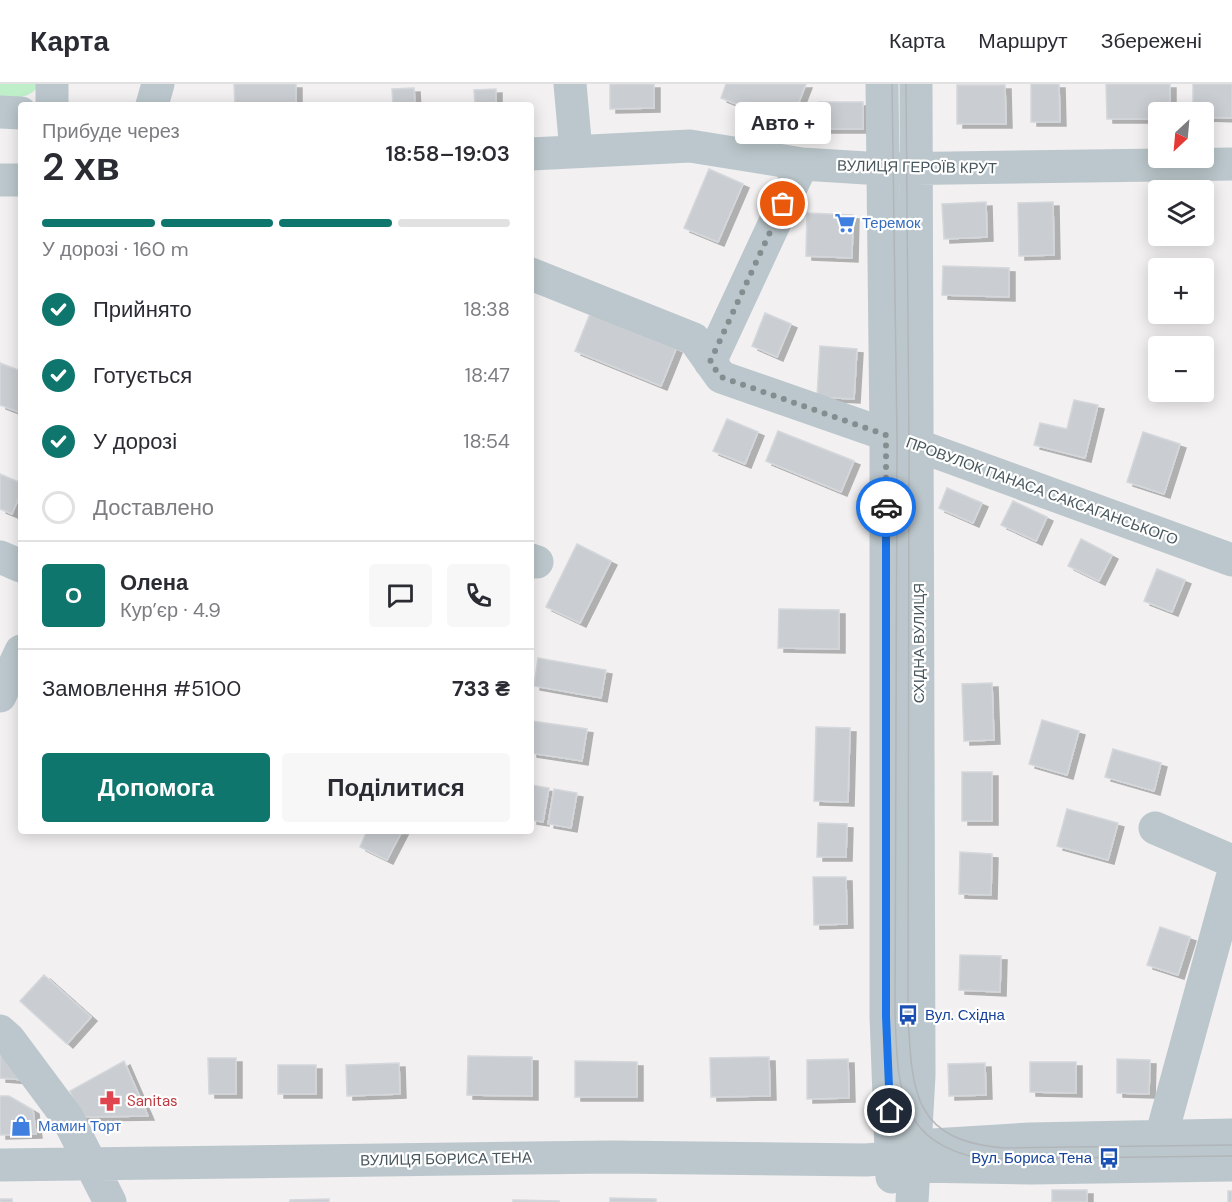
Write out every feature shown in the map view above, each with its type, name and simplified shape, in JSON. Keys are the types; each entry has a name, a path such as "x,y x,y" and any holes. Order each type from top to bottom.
{"street":[{"path":"52,84 52,102"},
{"path":"153,102 158,84"},
{"path":"570,84 576,151"},
{"name":"СХІДНА ВУЛИЦЯ","path":"882,84 886,435 886,1016 912,1202"},
{"name":"СХІДНА ВУЛИЦЯ","path":"894,1202 907,1157 919,1075 919,446 916,84"},
{"path":"0,112 18,112"},
{"name":"ВУЛИЦЯ ГЕРОЇВ КРУТ","path":"534,154 690,146 802,164 882,170 1232,164"},
{"path":"710,362 802,164"},
{"path":"0,180 18,180"},
{"name":"ПРОВУЛОК ПАНАСА САКСАГАНСЬКОГО","path":"534,275 693,339 721,377 1232,560"},
{"path":"0,557 18,565"},
{"path":"0,696 18,657"},
{"path":"1155,828 1232,861"},
{"path":"1161,1137 1232,878"},
{"path":"0,1031 9,1039 67,1118 110,1202"},
{"name":"ВУЛИЦЯ БОРИСА ТЕНА","path":"0,1165 612,1157 854,1160 907,1157 1030,1139 1232,1135"},
{"name":"ВУЛИЦЯ БОРИСА ТЕНА","path":"907,1157 1031,1168 1232,1165"}],"green space":[{"path":"0,84 39,84 32,93 27,95 0,97"}],"building":[{"path":"234,84 296,84 296,102 235,102"},
{"path":"610,84 654,84 654,108 610,109"},
{"path":"726,84 806,84 790,125 721,98"},
{"path":"1031,84 1059,84 1060,122 1031,122"},
{"path":"1106,84 1170,84 1170,102 1148,102 1148,119 1107,119"},
{"path":"1193,84 1232,84 1232,118 1214,117 1214,102 1193,102"},
{"path":"957,85 1005,85 1006,124 957,124"},
{"path":"414,88 415,102 393,102 392,89"},
{"path":"496,89 496,102 475,102 474,90"},
{"path":"819,102 863,102 863,129 819,129"},
{"path":"709,169 743,184 718,242 684,228"},
{"path":"986,202 987,237 944,239 942,204"},
{"path":"1053,202 1054,255 1019,256 1018,203"},
{"path":"807,213 853,215 852,258 806,256"},
{"path":"943,266 1009,268 1009,297 942,295"},
{"path":"765,313 791,324 777,357 752,346"},
{"path":"590,314 676,349 661,386 575,351"},
{"path":"820,346 857,349 854,399 817,397"},
{"path":"0,363 18,370 18,412 0,405"},
{"path":"1074,400 1098,405 1085,458 1034,445 1040,423 1067,429"},
{"path":"727,419 758,432 745,464 713,451"},
{"path":"778,431 854,461 841,492 766,461"},
{"path":"1143,432 1180,444 1164,494 1127,482"},
{"path":"0,474 18,482 18,499 12,514 0,509"},
{"path":"947,488 982,503 973,523 939,508"},
{"path":"1013,501 1047,517 1036,541 1001,525"},
{"path":"1081,539 1112,555 1099,581 1068,566"},
{"path":"577,544 611,561 580,623 546,607"},
{"path":"1157,569 1185,580 1172,612 1144,601"},
{"path":"779,609 839,610 839,649 778,648"},
{"path":"538,658 606,670 601,698 534,686"},
{"path":"992,683 994,740 964,741 962,684"},
{"path":"1042,720 1079,731 1067,775 1029,764"},
{"path":"534,721 587,729 582,761 534,753"},
{"path":"816,727 850,728 848,802 814,801"},
{"path":"1113,749 1161,763 1154,791 1105,777"},
{"path":"962,772 992,772 992,821 962,821"},
{"path":"534,786 549,788 543,822 534,820"},
{"path":"554,789 577,793 571,828 548,824"},
{"path":"1067,809 1118,823 1108,860 1057,846"},
{"path":"818,823 847,824 846,857 817,857"},
{"path":"366,834 400,834 387,860 360,847"},
{"path":"960,852 992,854 991,895 959,894"},
{"path":"813,877 846,877 847,924 814,925"},
{"path":"1160,927 1190,937 1178,975 1147,965"},
{"path":"960,955 1001,956 1000,992 959,990"},
{"path":"44,975 91,1017 67,1044 20,1001"},
{"path":"0,1042 24,1080 0,1078"},
{"path":"468,1056 532,1057 532,1096 467,1095"},
{"path":"769,1057 770,1096 711,1097 710,1058"},
{"path":"208,1058 236,1058 236,1094 209,1094"},
{"path":"848,1059 849,1098 807,1099 807,1060"},
{"path":"1117,1059 1150,1060 1149,1094 1117,1093"},
{"path":"124,1061 148,1116 81,1117 70,1091"},
{"path":"575,1061 637,1062 637,1097 575,1097"},
{"path":"1030,1062 1076,1062 1076,1093 1030,1092"},
{"path":"399,1063 400,1094 347,1096 346,1065"},
{"path":"985,1063 986,1095 949,1096 948,1064"},
{"path":"278,1065 316,1065 316,1094 278,1094"},
{"path":"0,1096 9,1096 33,1110 36,1134 0,1135"},
{"path":"1052,1190 1087,1190 1087,1202 1052,1202"},
{"path":"1228,1191 1232,1191 1232,1202 1228,1202"},
{"path":"610,1198 656,1199 656,1202 610,1202"},
{"path":"0,1199 12,1199 12,1202 0,1202"},
{"path":"329,1199 329,1202 290,1202 290,1200"},
{"path":"513,1200 559,1201 559,1202 513,1202"}],"tram line":[{"path":"892,84 897,439 895,1015 901,1088 908,1108 918,1125 933,1139 954,1151 982,1159 1232,1156"},
{"path":"906,84 909,443 908,1015 916,1090 924,1108 935,1123 952,1135 975,1143 1005,1148 1232,1145"}],"way so far":[{"path":"783,204 710,362 721,377 886,435 886,507"}],"place":[{"name":"Авто +","path":"783,204"},
{"name":"Теремок","path":"845,223"},
{"name":"Вул. Східна","path":"908,1015"},
{"name":"Sanitas","path":"110,1101"},
{"name":"Мамин Торт","path":"21,1126"},
{"name":"Вул. Бориса Тена","path":"1109,1158"}],"route":[{"path":"886,507 886,1016 890,1111"}]}
